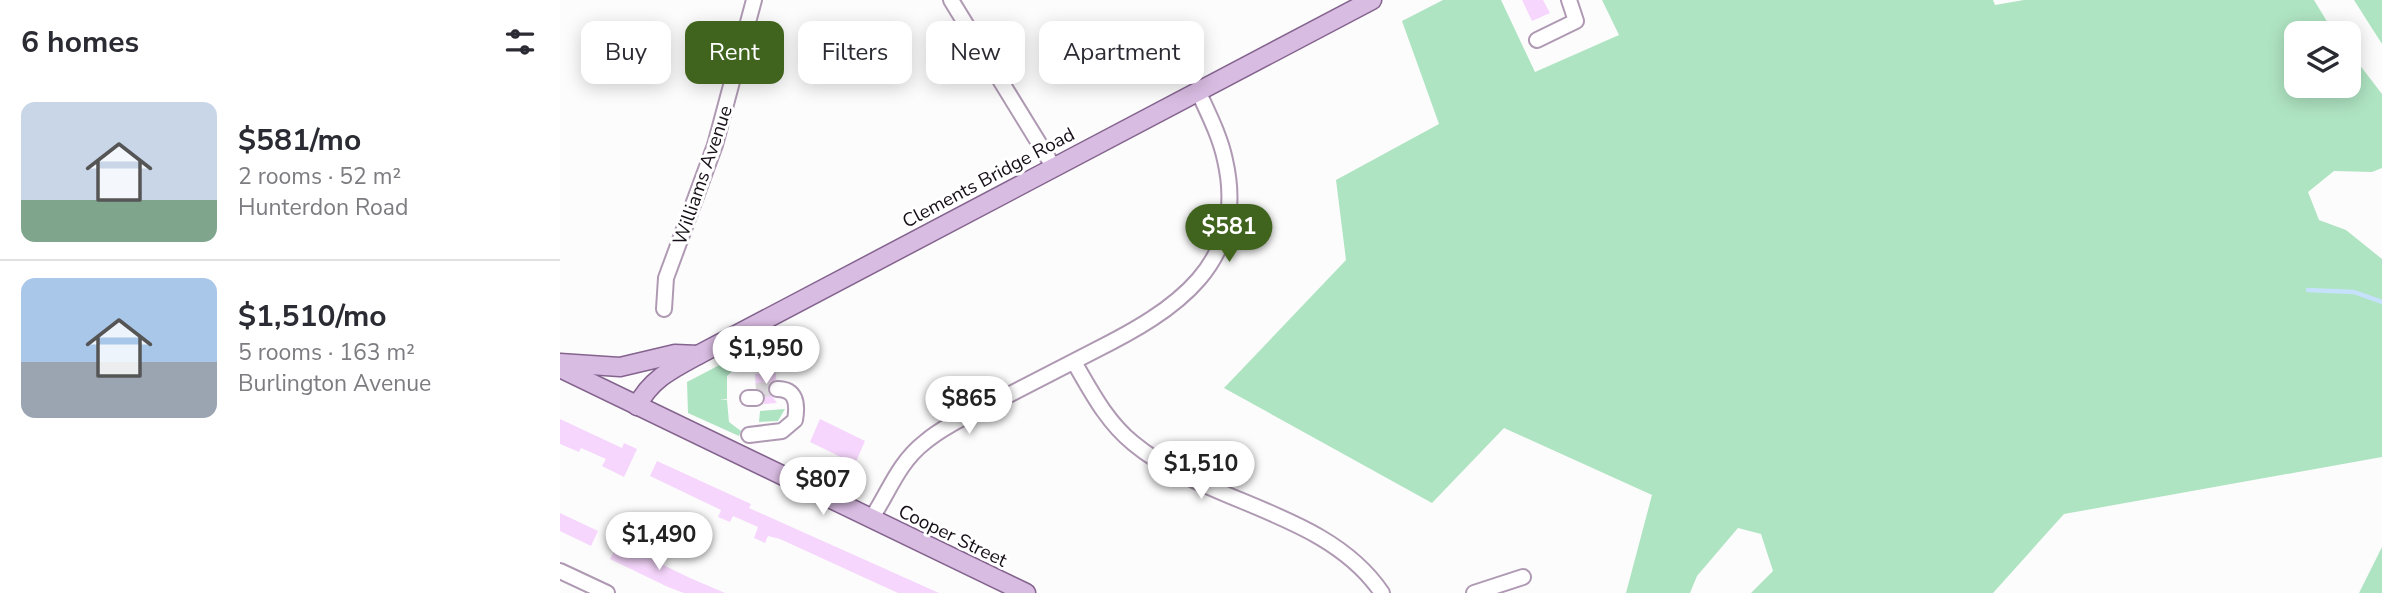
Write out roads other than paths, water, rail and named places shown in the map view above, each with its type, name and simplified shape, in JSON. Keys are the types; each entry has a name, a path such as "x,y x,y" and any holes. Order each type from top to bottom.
{"main road":[{"name":"Clements Bridge Road","path":"637,406 656,378 1052,166 1372,0"},
{"path":"560,363 621,367 675,354 698,355"},
{"name":"Cooper Street","path":"560,368 1026,593"}],"street":[{"name":"Williams Avenue","path":"664,309 666,278 715,145 754,0"},
{"path":"951,0 1052,166"},
{"path":"1537,40 1576,21 1569,0"},
{"path":"871,519 889,483 926,441 1142,327 1178,302 1208,268 1228,214 1228,187 1220,142 1198,90"},
{"path":"1074,362 1100,407 1134,444 1171,468 1327,542 1353,558 1382,593"},
{"path":"749,432 782,431 795,420 796,401 793,393 785,389 777,393"},
{"path":"560,571 597,591"},
{"path":"1474,593 1523,577"}],"waterway":[{"path":"2308,290 2354,292 2382,302"}],"tunnel":[{"path":"756,390 777,389"}]}
